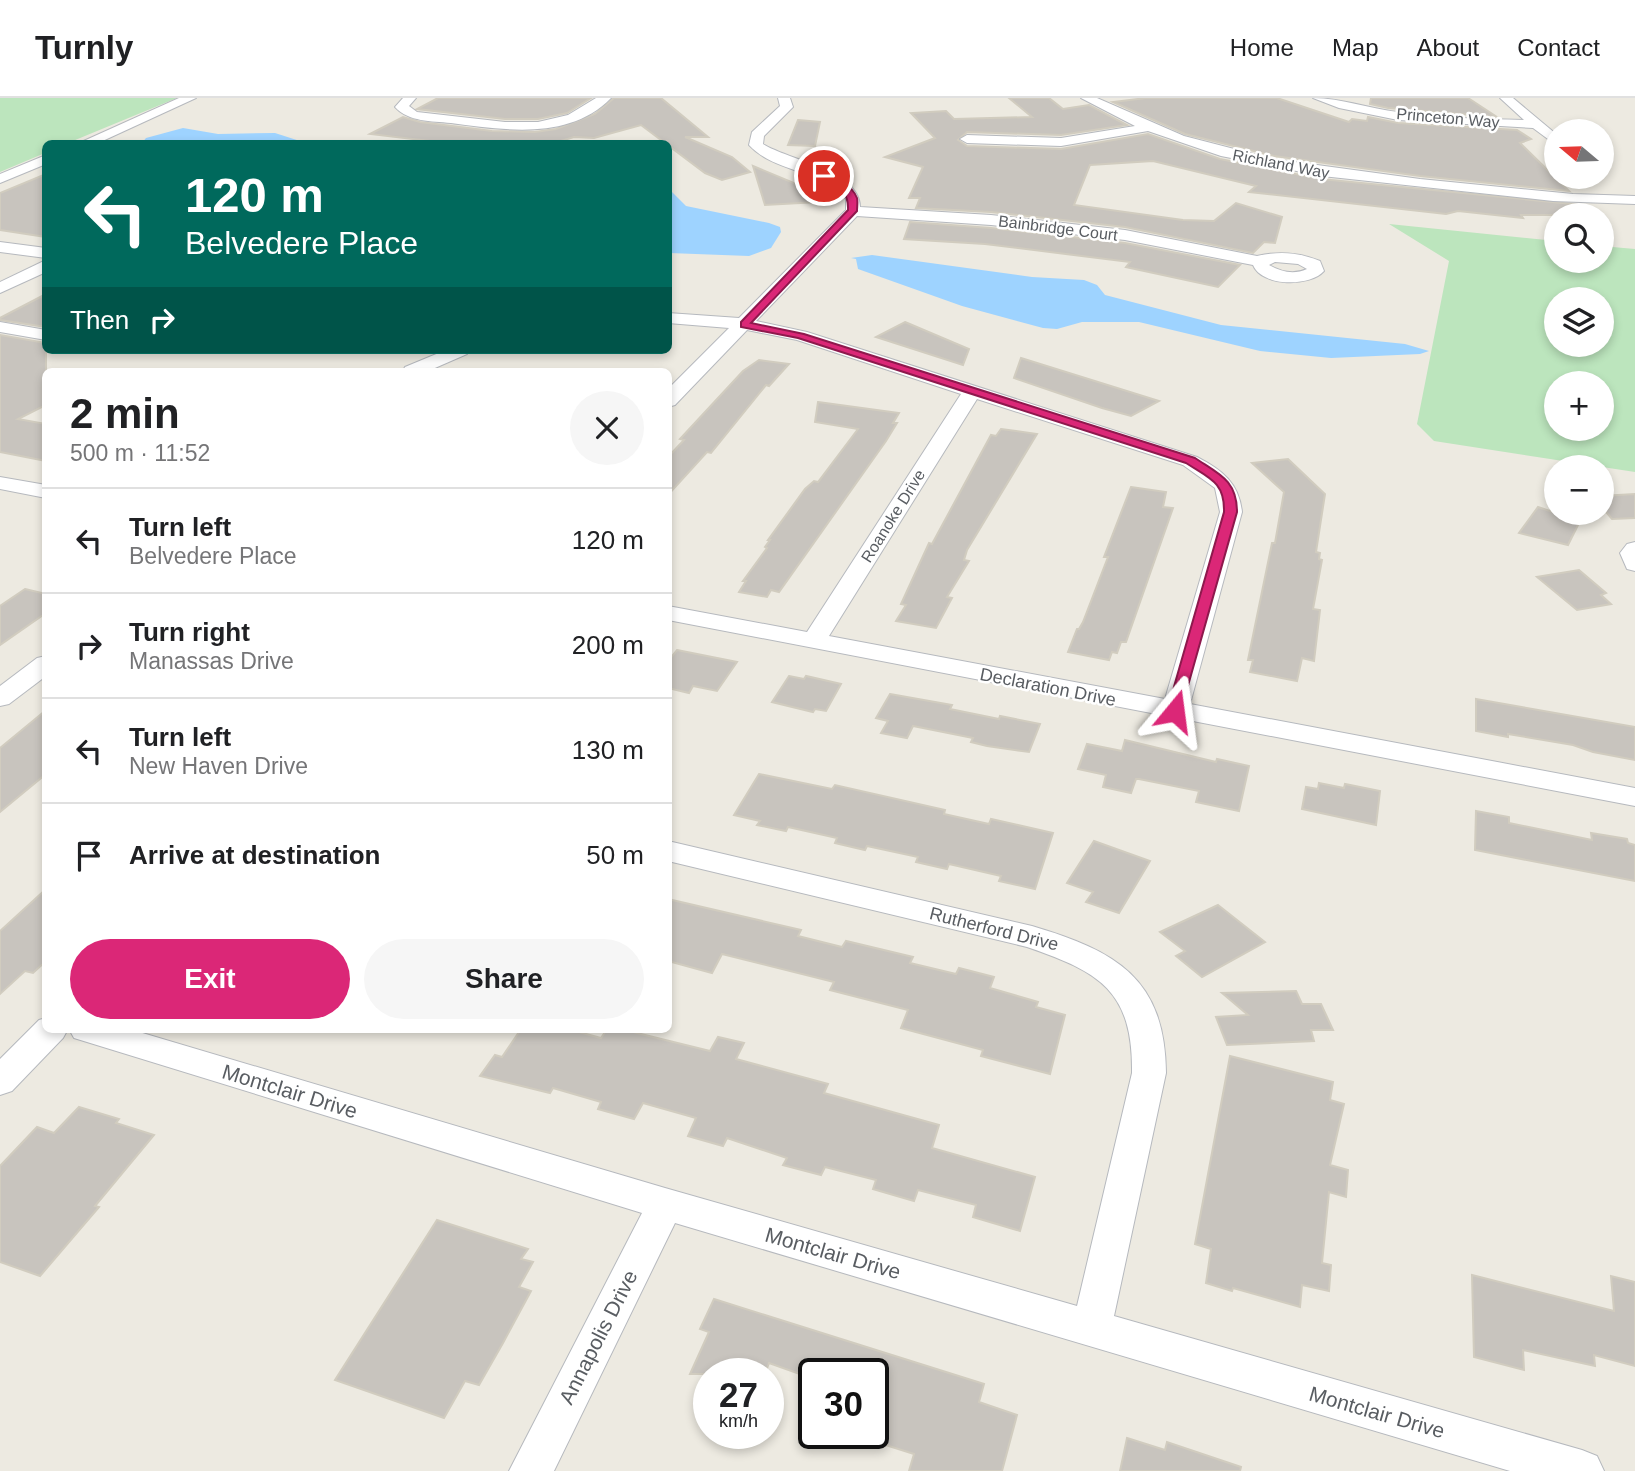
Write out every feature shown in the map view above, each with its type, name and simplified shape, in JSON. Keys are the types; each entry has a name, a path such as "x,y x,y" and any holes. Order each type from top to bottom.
{"street":[{"path":"92,140 190,98"},
{"path":"410,98 401,107 414,115 527,126 572,118 605,98"},
{"path":"672,397 853,211 853,198 836,181 771,155 756,145 757,135 787,107 784,98"},
{"name":"Richland Way","path":"1087,98 1146,128 1204,149 1252,160 1348,177 1629,200"},
{"name":"Princeton Way","path":"1319,98 1378,112 1536,124"},
{"path":"1506,98 1544,131"},
{"path":"967,139 1061,142 1146,128"},
{"path":"0,179 42,161"},
{"path":"1611,189 1629,200"},
{"name":"Bainbridge Court","path":"853,211 972,218 1125,235 1261,262"},
{"path":"0,247 42,252"},
{"path":"0,288 42,267"},
{"path":"672,318 744,324 800,336 1191,461 1218,478 1228,489 1231,512 1175,711"},
{"path":"0,327 42,334"},
{"path":"419,368 452,354"},
{"name":"Roanoke Drive","path":"814,641 972,391"},
{"path":"0,483 42,491"},
{"path":"1635,549 1631,553 1635,564"},
{"name":"Declaration Drive","path":"672,614 1635,797"},
{"path":"0,698 42,666"},
{"name":"Rutherford Drive","path":"672,852 1044,941 1067,948 1096,962 1121,982 1144,1013 1152,1046 1149,1073 1091,1329"},
{"path":"0,1081 47,1033"},
{"name":"Montclair Drive","path":"99,1033 665,1204 1582,1471"},
{"name":"Annapolis Drive","path":"531,1471 665,1204"}],"green space":[{"path":"0,98 177,98 75,140 42,140 42,154 0,172"},
{"path":"1389,224 1544,240 1544,273 1614,273 1614,247 1635,249 1635,472 1614,469 1614,455 1544,455 1544,458 1434,441 1417,424 1449,261"}],"water":[{"path":"183,128 218,134 275,133 297,140 144,140"},
{"path":"672,192 686,206 780,227 781,232 771,248 749,256 672,253"},
{"path":"872,255 1032,277 1084,280 1097,285 1105,295 1221,325 1405,344 1429,351 1420,354 1331,358 1260,351 1139,322 1082,322 1057,329 1043,328 962,306 858,269 856,259 851,258"}],"building":[{"path":"438,98 591,98 567,113 538,119 505,119 417,109"},
{"path":"614,98 661,98 708,137 685,137 732,157 750,172 722,180 705,173 672,148 672,140 661,140 641,125 594,138 574,137 564,140 421,140 370,134 403,117 420,122 492,131 535,132 556,129 595,114"},
{"path":"1009,98 1049,98 1063,109 1089,105 1127,125 1061,135 967,132 958,140 967,146 1061,149 1148,134 1220,159 1321,179 1563,203 1544,203 1544,215 1521,215 1523,218 1458,211 1446,214 1249,192 1256,186 1153,161 1090,165 1074,205 1183,220 1214,221 1236,203 1282,217 1275,243 1264,242 1253,253 1125,227 991,212 916,208 920,198 909,198 923,167 885,157 935,138 911,113 946,111 954,119 1032,117"},
{"path":"1146,98 1277,98 1349,122 1352,119 1367,121 1368,117 1398,123 1517,130 1531,139 1520,143 1544,167 1544,188 1420,176 1274,156 1185,134 1113,102"},
{"path":"1371,98 1468,98 1497,117 1388,108 1370,104"},
{"path":"798,120 820,122 815,146 788,145"},
{"path":"753,166 837,201 765,205"},
{"path":"42,176 42,236 0,230 0,193"},
{"path":"910,222 1125,243 1240,265 1218,287 1126,267 1130,262 985,244 904,239"},
{"path":"42,296 42,326 0,318"},
{"path":"905,322 969,349 963,365 876,337"},
{"path":"0,335 42,342 42,354 46,354 46,368 42,368 42,407 18,419 42,423 42,460 0,452"},
{"path":"1021,358 1159,401 1131,416 1102,408 1014,378"},
{"path":"759,360 789,364 769,386 766,385 711,453 707,452 672,491 672,453 684,440 680,439 743,371"},
{"path":"818,402 899,413 893,423 897,423 779,592 771,590 767,597 739,592 746,581 743,581 767,548 765,547 768,540 805,489 814,481 818,482 858,429 815,422"},
{"path":"1001,429 1037,434 967,550 964,560 969,561 947,597 952,598 936,628 896,621 906,605 901,604 929,543 932,544 991,435 996,436"},
{"path":"1288,459 1325,494 1316,552 1320,553 1319,559 1322,560 1313,609 1320,610 1314,661 1302,658 1297,681 1250,672 1253,660 1248,660 1284,492 1252,463"},
{"path":"1131,487 1166,492 1163,507 1173,508 1126,642 1121,642 1117,653 1112,652 1109,660 1068,652 1077,629 1083,622 1108,557 1104,557"},
{"path":"1635,494 1635,518 1614,519 1614,495"},
{"path":"1538,507 1544,509 1544,525 1578,525 1568,545 1519,533"},
{"path":"1579,570 1606,593 1601,595 1611,604 1577,610 1537,577"},
{"path":"25,589 42,593 42,616 0,645 0,606"},
{"path":"677,650 737,662 717,691 693,686 689,693 672,689 672,656"},
{"path":"789,676 804,679 806,676 841,684 826,711 815,709 813,712 772,702"},
{"path":"890,694 952,705 950,709 999,719 1000,716 1040,724 1029,752 987,746 971,742 973,738 913,726 907,738 881,733 888,721 876,718"},
{"path":"1476,699 1635,727 1635,760 1593,752 1573,745 1476,731"},
{"path":"42,713 42,777 0,812 0,748"},
{"path":"1125,740 1216,762 1217,759 1249,766 1239,811 1196,802 1199,791 1139,779 1136,779 1131,793 1103,787 1106,775 1078,769 1087,744 1122,751"},
{"path":"759,774 832,789 835,785 945,810 944,814 989,824 991,819 1053,833 1035,889 999,881 1001,876 949,864 947,869 916,862 918,857 867,846 865,850 835,843 837,838 788,827 786,831 757,825 760,821 734,815"},
{"path":"1319,783 1344,788 1345,784 1380,791 1376,825 1302,809 1306,787 1318,789"},
{"path":"1476,811 1509,817 1509,823 1592,840 1591,833 1627,839 1628,843 1635,845 1635,881 1475,850"},
{"path":"1094,841 1150,861 1119,913 1086,902 1093,892 1067,883"},
{"path":"42,893 42,965 33,973 25,971 0,994 0,931"},
{"path":"672,900 801,930 798,936 842,947 846,941 913,957 910,963 956,974 959,968 994,977 990,988 1038,1002 1036,1007 1065,1015 1050,1074 981,1056 983,1050 901,1028 908,1010 830,990 834,982 722,954 712,973 672,962"},
{"path":"1218,905 1265,942 1202,977 1176,956 1185,951 1160,932"},
{"path":"1296,991 1302,1004 1321,1004 1333,1030 1311,1030 1314,1041 1227,1045 1216,1017 1248,1015 1222,993"},
{"path":"518,1033 583,1033 601,1038 604,1033 637,1033 710,1051 718,1037 744,1043 736,1059 828,1084 824,1093 939,1125 932,1148 1035,1177 1020,1231 973,1217 976,1205 918,1190 914,1201 873,1189 876,1180 825,1167 821,1175 783,1165 787,1158 727,1138 723,1146 688,1136 696,1118 643,1103 634,1119 598,1109 601,1102 553,1088 550,1093 480,1076 495,1055 502,1057"},
{"path":"1230,1056 1333,1082 1330,1100 1344,1104 1330,1165 1348,1170 1346,1197 1329,1192 1322,1263 1331,1265 1329,1291 1302,1285 1300,1307 1206,1283 1211,1249 1195,1244"},
{"path":"79,1107 119,1119 116,1123 154,1135 95,1206 99,1207 40,1276 0,1262 0,1166 37,1127 54,1133"},
{"path":"437,1220 528,1249 521,1259 533,1262 519,1287 531,1291 503,1343 479,1385 465,1381 444,1418 335,1380"},
{"path":"1472,1275 1614,1311 1611,1276 1635,1282 1635,1366 1594,1355 1595,1366 1523,1350 1524,1370 1474,1357"},
{"path":"714,1299 984,1384 979,1402 1017,1415 1002,1471 909,1471 914,1454 889,1446 889,1358 798,1358 798,1373 784,1368 784,1358 697,1358 709,1332 700,1329"},
{"path":"1127,1438 1165,1450 1167,1442 1241,1467 1240,1471 1120,1471"}],"route":[{"path":"824,176 848,190 853,198 853,211 744,324 800,336 1191,461 1218,478 1228,489 1231,512 1175,711"}]}
